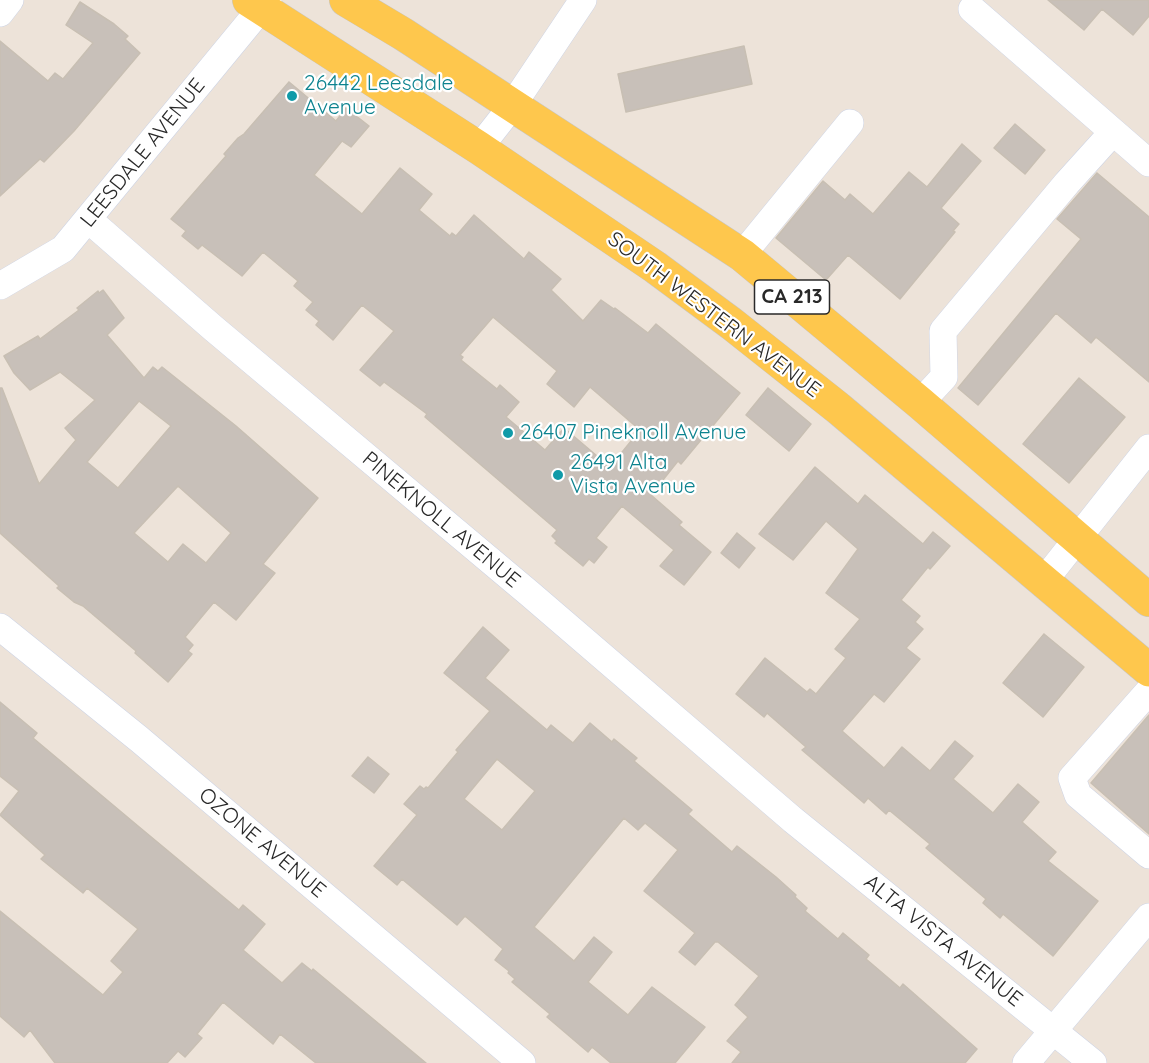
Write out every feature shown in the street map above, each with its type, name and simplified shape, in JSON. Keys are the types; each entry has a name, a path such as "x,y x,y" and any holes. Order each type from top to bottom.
{"main road":[{"name":"CA 213","path":"346,0 742,255 920,403 1149,600"},
{"name":"SOUTH WESTERN AVENUE","path":"260,3 655,267 732,324 838,408 1149,670"}],"street":[{"path":"0,13 10,0"},
{"path":"479,148 512,106 583,0"},
{"name":"LEESDALE AVENUE","path":"0,286 63,249 89,220 260,3"},
{"path":"972,9 1149,163"},
{"path":"742,255 850,123"},
{"path":"920,403 944,377 943,331 1067,183 1113,132"},
{"name":"PINEKNOLL AVENUE","path":"89,220 793,820"},
{"path":"1043,582 1149,448"},
{"name":"OZONE AVENUE","path":"0,627 139,739 522,1063"},
{"path":"1149,691 1072,778 1078,795 1149,855"},
{"name":"ALTA VISTA AVENUE","path":"793,820 1093,1063"},
{"path":"1026,1063 1149,917"}],"building":[{"path":"1048,0 1149,0 1149,16 1133,35 1102,9 1084,30"},
{"path":"80,2 114,24 128,36 125,39 140,53 74,131 44,162 40,159 0,196 0,41 48,81 55,73 63,79 93,43 66,25"},
{"path":"744,46 752,84 626,112 618,74"},
{"path":"289,82 336,121 346,108 369,126 351,147 342,141 314,175 362,214 400,168 432,194 419,210 450,236 452,233 456,236 474,215 524,259 529,252 561,279 551,290 583,321 601,300 648,333 656,324 740,393 681,464 678,461 651,495 682,522 679,525 711,552 684,585 660,566 674,550 622,506 596,538 607,547 594,563 589,559 583,566 555,543 557,541 552,536 557,530 425,417 427,414 384,382 380,386 360,370 394,331 362,305 333,340 316,325 319,321 306,310 313,302 294,286 298,281 263,252 242,276 202,245 198,249 182,236 186,231 171,219 226,156 224,154","holes":["493,317 557,371 547,384 574,407 590,387 640,430 610,467 564,428 545,450 506,417 519,402 500,385 497,389 461,360 463,357 460,355"]},
{"path":"1015,124 1045,150 1025,174 994,148"},
{"path":"962,144 981,161 941,208 959,224 953,231 955,232 900,299 848,255 826,280 776,238 823,181 845,200 850,194 873,214 909,172 927,187"},
{"path":"1097,173 1149,217 1149,382 1096,337 1091,343 1056,313 978,405 958,388 1081,239 1057,219"},
{"path":"103,290 124,318 107,335 144,378 153,367 158,371 162,367 236,426 318,498 263,564 275,573 236,620 214,602 185,637 193,645 188,651 192,654 168,682 83,606 74,602 57,588 59,586 0,533 0,388 2,388 39,484 76,440 65,428 95,400 60,372 30,390 14,373 4,356 38,336 40,339 79,310 77,308 98,291 99,293","holes":["139,401 171,426 118,488 87,462","178,486 231,533 206,563 183,544 168,562 134,533"]},
{"path":"1079,378 1125,417 1069,483 1023,444"},
{"path":"768,388 811,424 789,451 746,415"},
{"path":"815,467 858,504 865,495 923,544 933,532 950,546 930,569 928,567 901,600 920,616 915,622 923,629 906,648 920,659 884,702 874,694 842,731 884,768 902,747 930,771 955,741 973,756 953,779 993,813 1018,784 1039,802 1022,822 1056,852 1048,861 1098,901 1053,956 1003,914 1000,918 983,903 986,899 926,848 930,844 889,810 886,814 868,798 864,803 802,750 806,747 767,713 764,717 736,694 765,658 807,692 810,689 816,694 846,658 835,649 860,619 826,593 858,549 826,521 793,560 759,534"},
{"path":"737,533 755,548 739,568 721,553"},
{"path":"483,627 509,650 485,678 547,730 551,725 573,743 590,723 612,742 614,739 637,758 634,761 692,810 688,814 732,852 737,846 776,877 796,895 795,897 807,908 805,911 838,939 843,933 869,955 866,959 900,988 903,984 977,1049 965,1063 732,1063 741,1052 727,1041 748,1017 735,1005 759,976 718,942 715,942 695,965 679,952 695,933 644,891 678,850 645,823 638,830 624,818 534,927 574,961 594,937 612,952 588,982 628,1015 652,987 705,1027 675,1063 611,1063 592,1047 588,1052 547,1017 550,1014 512,982 515,979 508,973 509,971 495,960 503,949 465,916 457,925 402,879 397,885 374,866 417,815 404,804 420,786 424,789 428,788 458,752 456,750 490,711 444,673","holes":["497,759 535,791 502,830 464,799"]},
{"path":"1044,634 1084,667 1043,717 1003,683"},
{"path":"0,702 37,733 33,738 138,826 239,910 243,905 265,924 243,950 282,983 302,963 312,971 313,969 426,1063 316,1063 280,1034 273,1044 223,1002 197,1034 202,1038 185,1057 178,1051 167,1063 55,1063 30,1030 24,1037 0,1016 0,911 103,995 123,972 111,961 138,929 87,888 83,893 41,859 45,855 0,815 19,791 0,776"},
{"path":"1149,715 1149,834 1091,783"},
{"path":"368,757 389,774 374,793 352,776"}],"place":[{"name":"26442 Leesdale Avenue","path":"292,96"},
{"name":"26407 Pineknoll Avenue","path":"508,433"},
{"name":"26491 Alta Vista Avenue","path":"558,475"}]}
